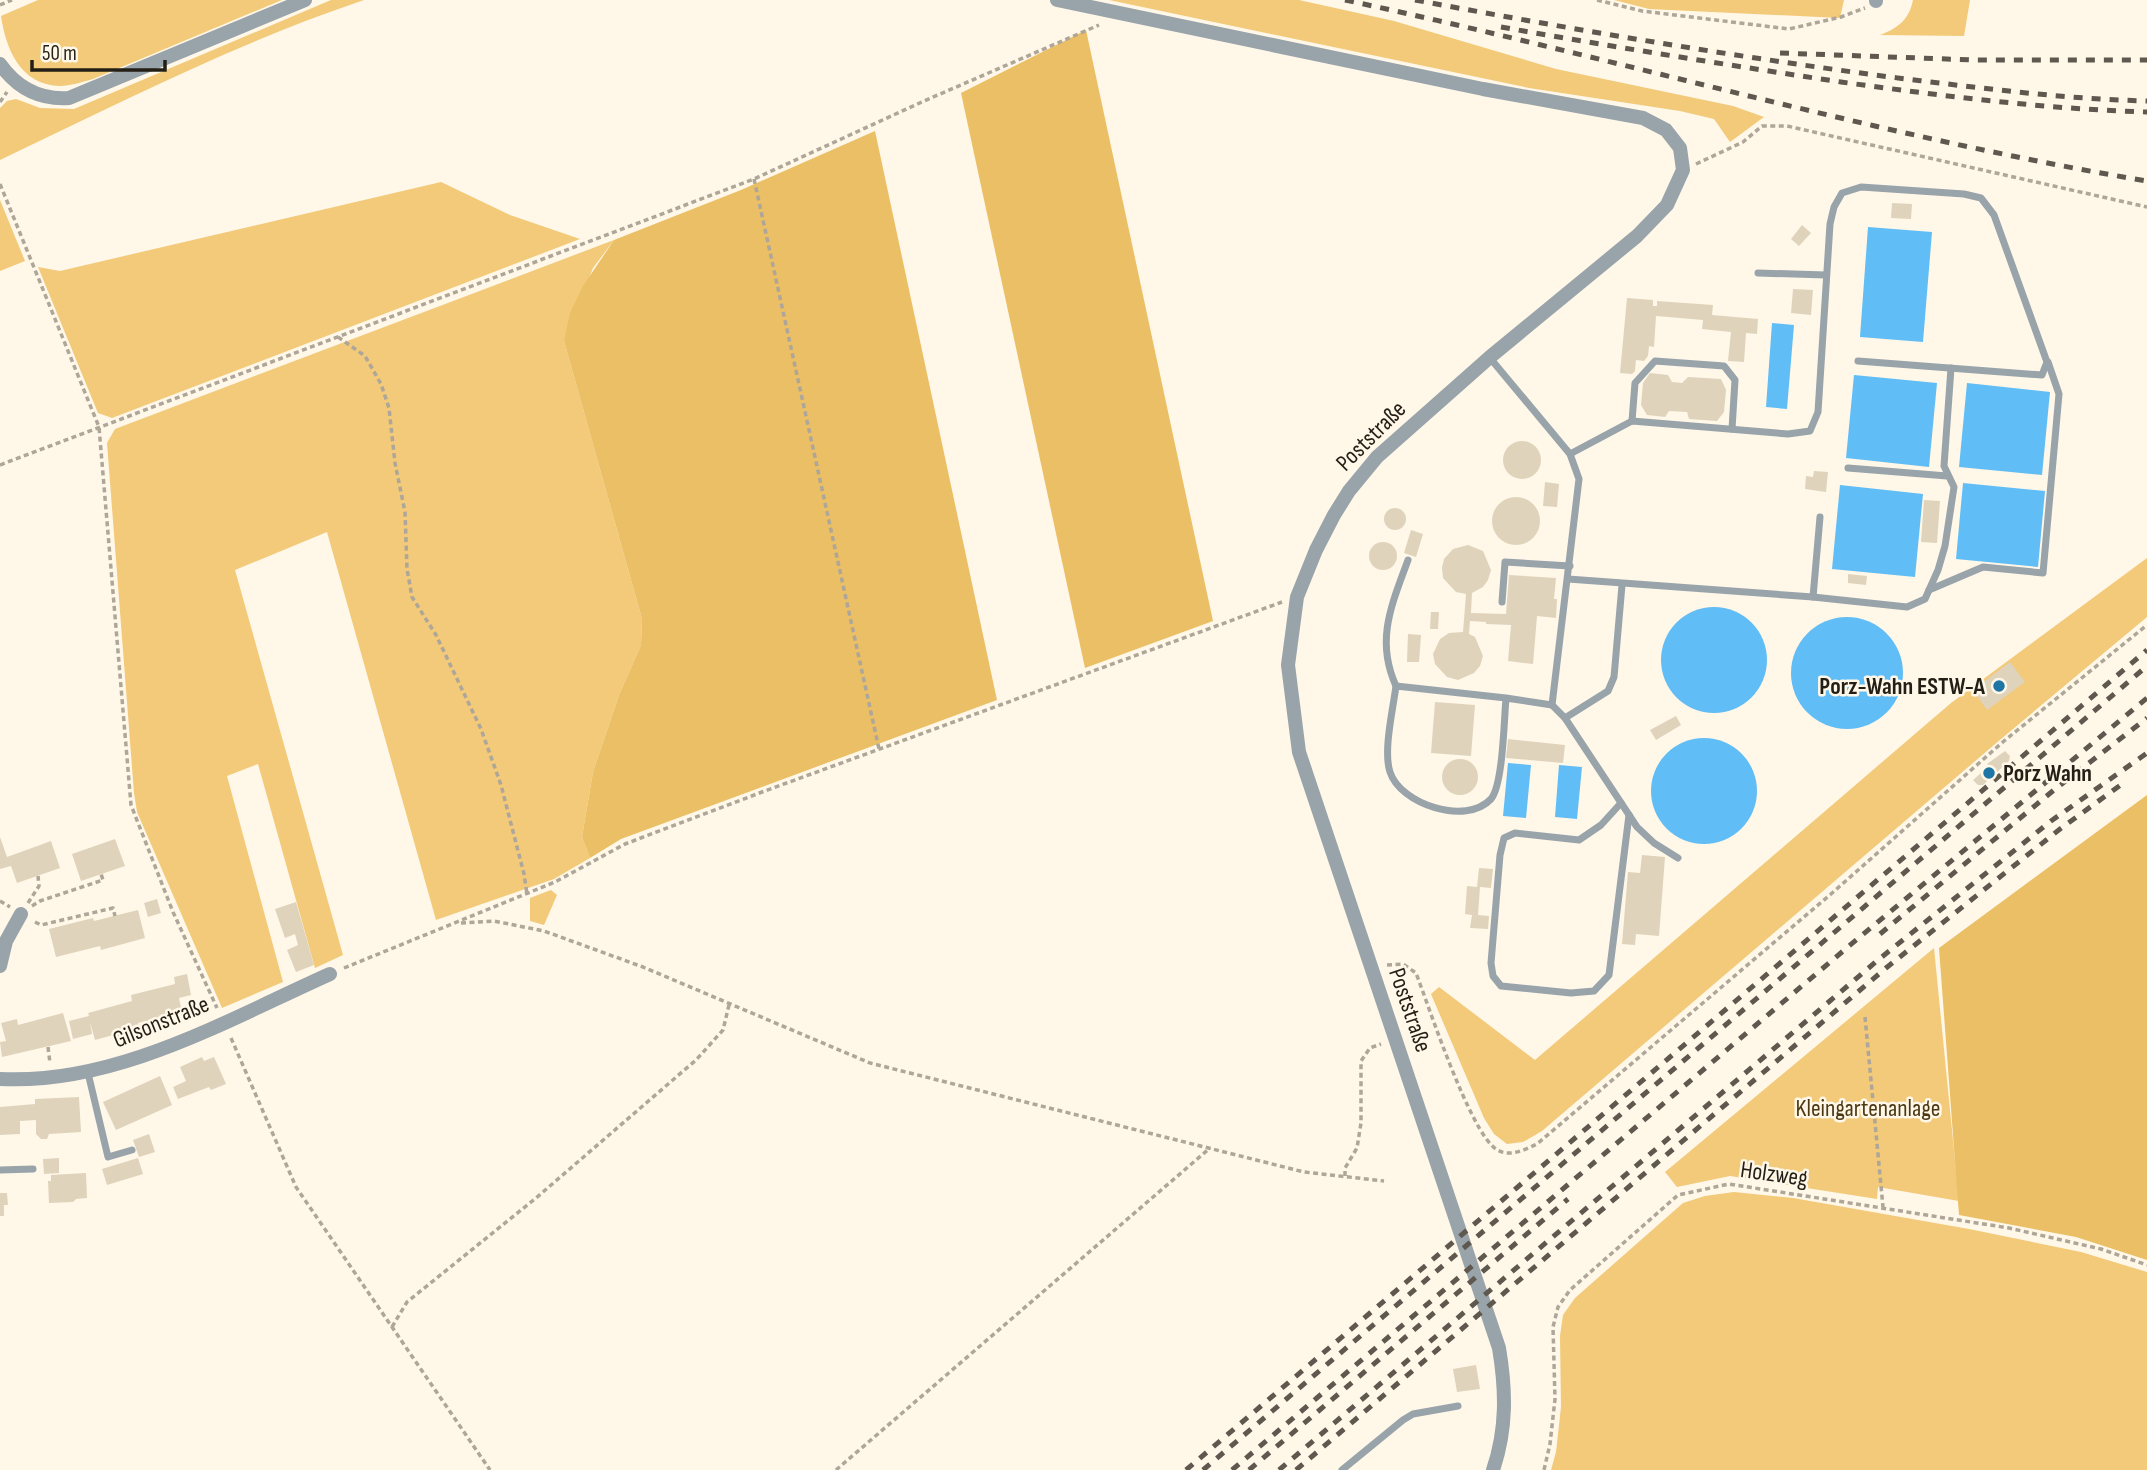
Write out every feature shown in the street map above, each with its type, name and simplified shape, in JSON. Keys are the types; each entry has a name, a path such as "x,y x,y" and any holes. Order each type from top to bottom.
{"street":[{"path":"0,64 14,82 26,91 52,100 69,98 305,0"},
{"path":"1057,0 1483,89 1643,118 1666,130 1680,148 1684,170"},
{"name":"Poststraße","path":"1493,1470 1502,1435 1505,1406 1499,1348 1299,752 1288,665 1297,597 1316,550 1349,491 1377,457 1490,357 1637,236 1667,205 1684,170"},
{"path":"0,966 6,941 22,914"},
{"name":"Gilsonstraße","path":"0,1079 26,1081 89,1073 164,1048 330,974"}],"lane":[{"path":"1570,454 1632,421 1788,434 1810,431 1818,412 1830,224 1834,207 1842,193 1861,187 1964,194 1981,198 1994,215 2059,394 2043,573 1983,567 1929,590"},
{"path":"1758,273 1826,275"},
{"path":"1490,357 1570,454 1579,480 1552,705"},
{"path":"1632,421 1635,383 1655,360 1724,366 1735,380 1732,429"},
{"path":"1858,361 2042,374 2047,362"},
{"path":"1568,579 1813,597 1907,607 1925,599 1938,570 1945,545 1954,487 1944,466 1951,368"},
{"path":"1848,468 1947,476"},
{"path":"1813,597 1820,517"},
{"path":"1408,560 1391,606 1385,655 1387,668 1396,686 1388,751 1389,772 1398,787 1418,801 1438,809 1460,812 1476,808 1491,799 1498,784 1506,698"},
{"path":"1502,602 1505,562 1570,566"},
{"path":"1565,718 1608,691 1614,677 1622,584"},
{"path":"1396,686 1552,705 1565,718 1637,827 1654,843 1678,858"},
{"path":"1621,803 1601,825 1579,840 1515,833 1504,838 1500,855 1491,963 1493,976 1501,986 1571,993 1594,991 1609,975 1629,815"},
{"path":"89,1073 108,1157 132,1150"},
{"path":"0,1170 33,1169"},
{"path":"1342,1470 1413,1414 1458,1406"}],"path":[{"path":"0,5 12,0"},
{"path":"1597,0 1642,11 1789,29 1859,12 1876,1"},
{"path":"0,465 754,179 924,100 1098,26 1111,10"},
{"path":"1684,170 1744,142 1762,126 1787,125 2147,207"},
{"path":"754,179 879,749"},
{"path":"0,184 99,427 131,805 173,912 296,1188 490,1470"},
{"path":"338,337 365,356 381,384 389,408 405,512 407,569 412,597 436,635 481,729 501,785 527,894"},
{"path":"330,974 555,882 625,844 1297,597"},
{"path":"1371,966 1404,964 1416,973 1458,1085 1483,1135 1497,1150 1515,1154 1536,1144 1831,894 2004,741 2147,625"},
{"path":"22,914 40,901 103,880 101,874"},
{"path":"22,914 39,887 38,876"},
{"path":"22,914 41,925 69,921 113,908 115,916"},
{"path":"455,923 494,921 544,931 643,967 870,1063 1304,1172 1384,1181"},
{"path":"392,1328 407,1302 536,1198 696,1060 723,1030 729,1005"},
{"path":"1865,1017 1883,1208"},
{"path":"1345,1176 1345,1168 1357,1148 1361,1123 1361,1061 1370,1048 1381,1044"},
{"path":"836,1470 1210,1148"},
{"name":"Holzweg","path":"1544,1470 1555,1399 1553,1328 1558,1307 1570,1290 1678,1195 1729,1184 2009,1228 2101,1250 2147,1265"}],"green space":[{"path":"38,0 282,0 93,79 60,86 46,84 25,72 11,52 3,28 1,16"},
{"path":"331,0 364,0 225,54 0,160 0,108 7,101 16,99 40,108 74,109"},
{"path":"1109,0 1299,0 1394,21 1556,69 1733,106 1764,117 1730,142 1714,119 1680,111 1529,88"},
{"path":"1614,0 1844,0 1840,18 1649,9"},
{"path":"1913,0 1970,0 1964,36 1880,35 1902,22 1909,13"},
{"path":"441,182 510,215 580,239 112,418 98,413 38,267 60,271"},
{"path":"0,200 25,261 0,271"},
{"path":"614,240 593,268 564,341 642,619 641,645 619,695 593,772 582,837 590,858 554,879 436,920 327,532 235,570 343,955 315,968 258,764 227,776 283,982 222,1008 137,812 107,443 115,429"},
{"path":"2147,558 2147,617 1542,1131 1523,1142 1507,1144 1494,1134 1484,1118 1431,994 1439,987 1535,1060 1951,703"},
{"path":"551,890 557,895 544,925 530,921 530,898"},
{"name":"Kleingartenanlage","path":"1934,948 1959,1201 1878,1187 1877,1199 1730,1176 1677,1187 1665,1172"},
{"path":"1734,1192 1793,1198 1969,1229 2081,1252 2147,1272 2147,1470 1551,1470 1556,1452 1561,1407 1560,1336 1563,1315 1575,1298 1683,1203 1705,1196"}],"shaded area":[{"path":"1086,30 1213,621 1085,668 961,93"},
{"path":"875,131 997,700 621,839 590,858 582,837 593,772 619,695 641,645 642,619 564,341 570,313 583,286 614,240 741,190"},
{"path":"2147,795 2147,1260 2076,1237 1959,1215 1939,948"}],"water":[{"path":"1868,227 1932,232 1923,342 1860,337"},
{"path":"1772,323 1794,325 1787,409 1766,407"},
{"path":"1854,375 1937,383 1929,467 1846,458"},
{"path":"1967,383 2050,392 2042,475 1959,467"},
{"path":"1963,483 2045,491 2038,567 1956,559"},
{"path":"1840,485 1923,494 1915,577 1832,569"},
{"path":"1714,607 1734,611 1752,622 1763,640 1767,660 1763,680 1752,698 1734,709 1714,713 1694,709 1676,698 1665,680 1661,660 1665,640 1676,622 1694,611"},
{"path":"1847,617 1869,621 1887,633 1899,651 1903,673 1899,695 1887,713 1869,725 1847,729 1825,725 1807,713 1795,695 1791,673 1795,651 1807,633 1825,621"},
{"path":"1704,738 1724,742 1742,753 1753,771 1757,791 1753,811 1742,829 1724,840 1704,844 1684,840 1666,829 1655,811 1651,791 1655,771 1666,753 1684,742"},
{"path":"1508,763 1531,765 1526,818 1503,816"},
{"path":"1559,765 1582,767 1577,819 1555,817"}],"building":[{"path":"1892,203 1912,204 1911,219 1891,218"},
{"path":"1802,225 1811,233 1799,246 1791,239"},
{"path":"1793,289 1813,290 1811,315 1791,313"},
{"path":"1627,298 1653,300 1653,306 1657,306 1657,301 1713,305 1712,315 1758,319 1757,334 1746,333 1744,362 1728,361 1731,332 1702,329 1703,320 1656,316 1654,347 1649,346 1648,356 1644,361 1636,360 1632,374 1620,373"},
{"path":"1650,373 1668,375 1672,382 1682,383 1688,377 1721,379 1726,390 1724,412 1717,421 1689,419 1687,412 1669,411 1665,417 1647,415 1641,405 1643,383"},
{"path":"1522,441 1536,446 1541,460 1536,474 1522,479 1508,474 1503,460 1508,446"},
{"path":"1814,471 1828,472 1826,492 1805,489 1806,476 1813,477"},
{"path":"1545,482 1559,484 1557,507 1543,506"},
{"path":"1516,497 1533,504 1540,521 1533,538 1516,545 1499,538 1492,521 1499,504"},
{"path":"1924,500 1940,501 1937,543 1921,542"},
{"path":"1395,508 1403,511 1406,519 1403,527 1395,530 1387,527 1384,519 1387,511"},
{"path":"1411,530 1423,534 1416,557 1404,553"},
{"path":"1383,542 1393,546 1397,556 1393,566 1383,570 1373,566 1369,556 1373,546"},
{"path":"1468,545 1483,551 1491,570 1483,587 1472,593 1471,613 1506,614 1509,575 1556,578 1556,618 1537,616 1533,664 1508,661 1511,625 1470,621 1469,634 1475,637 1483,656 1480,666 1474,673 1458,680 1447,677 1435,664 1433,654 1440,639 1449,633 1463,632 1466,594 1456,592 1443,578 1444,559 1453,549"},
{"path":"1848,574 1867,576 1866,585 1848,583"},
{"path":"1431,612 1439,612 1438,629 1430,629"},
{"path":"1408,634 1421,635 1419,662 1407,662"},
{"name":"Porz-Wahn ESTW-A","path":"2010,662 2025,682 1987,710 1973,690"},
{"path":"1435,702 1475,705 1471,756 1431,753"},
{"path":"1676,716 1681,725 1656,740 1650,730"},
{"path":"1508,739 1565,745 1563,763 1506,758"},
{"name":"Porz Wahn","path":"2005,751 2010,756 2009,761 1983,785 1978,785 1973,780 1989,766 1987,764"},
{"path":"1460,759 1473,764 1478,777 1473,790 1460,795 1447,790 1442,777 1447,764"},
{"path":"0,837 7,857 51,841 60,868 17,883 11,866 0,869"},
{"path":"115,839 125,866 81,881 72,854"},
{"path":"1642,855 1665,857 1659,936 1636,934 1635,945 1622,944 1628,872 1640,873"},
{"path":"1479,868 1493,869 1491,888 1480,887 1478,915 1489,916 1488,929 1470,928 1472,915 1465,914 1467,886 1477,887"},
{"path":"157,899 161,913 148,917 144,903"},
{"path":"296,902 314,965 296,972 287,950 298,945 295,934 285,938 275,909"},
{"path":"138,910 145,938 101,950 100,946 56,957 49,929"},
{"path":"187,974 191,995 179,998 182,1012 138,1023 139,1028 95,1040 90,1022 92,1034 73,1039 69,1021 132,1001 131,995 175,984 174,977"},
{"path":"63,1013 71,1041 2,1057 0,1042 6,1041 1,1023 17,1019 18,1025"},
{"path":"202,1057 204,1061 214,1057 226,1084 211,1090 209,1087 178,1099 173,1087 186,1081 180,1067"},
{"path":"160,1076 172,1105 116,1130 103,1102"},
{"path":"79,1097 81,1132 49,1134 47,1139 41,1139 36,1134 36,1120 20,1121 20,1134 0,1135 0,1107 35,1104 35,1099"},
{"path":"149,1134 155,1152 139,1157 133,1140"},
{"path":"59,1158 59,1173 44,1174 43,1159"},
{"path":"138,1158 143,1174 107,1185 102,1169"},
{"path":"86,1173 87,1198 73,1202 49,1203 48,1181 51,1181 51,1175"},
{"path":"0,1193 7,1193 8,1205 4,1205 4,1216 0,1216"},
{"path":"1476,1365 1480,1389 1457,1392 1453,1369"}],"railway":[{"path":"1345,0 1945,142 2147,181"},
{"path":"1415,0 1837,70 2022,92 2147,101"},
{"path":"1501,27 1841,82 2032,105 2147,112"},
{"path":"1780,53 1974,60 2147,60"},
{"path":"1186,1470 2147,650"},
{"path":"1203,1470 2147,666"},
{"path":"1232,1470 1849,946 2147,698"},
{"path":"1880,934 2054,790 2147,718"},
{"path":"1279,1470 1878,960 2051,821 2147,753"},
{"path":"1296,1470 1886,968 2060,829 2122,784"},
{"path":"1249,1470 1568,1199"}],"place":[{"name":"Porz-Wahn ESTW-A","path":"1999,686"},
{"name":"Porz Wahn","path":"1989,773"}]}
